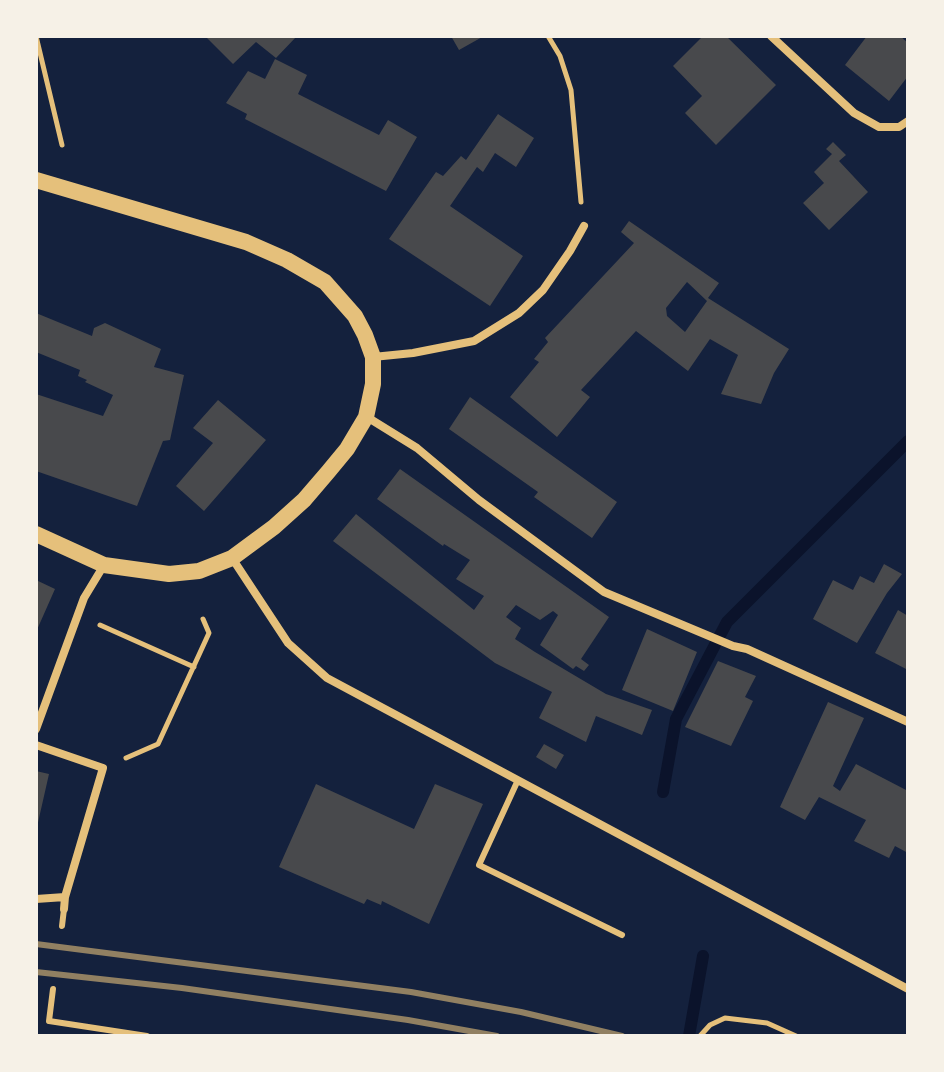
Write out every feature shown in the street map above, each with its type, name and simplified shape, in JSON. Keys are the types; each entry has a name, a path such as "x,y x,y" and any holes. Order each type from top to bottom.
{"main road":[{"path":"36,180 246,242 287,260 325,282 339,296 355,316 373,357 373,384 366,417 347,449 304,500 232,558 199,571 169,574 104,565 36,534"}],"street":[{"path":"771,36 854,113 879,127 899,127 908,121"},
{"path":"373,357 474,341 519,313 543,290 584,226"},
{"path":"366,417 417,448 479,500 604,592 747,649 908,722"},
{"path":"232,558 288,643 327,678 908,989"},
{"path":"36,729 84,598 104,565"},
{"path":"36,745 103,768 64,909"},
{"path":"36,899 65,897"}],"lane":[{"path":"518,780 479,865 622,935"},
{"path":"62,926 64,909"},
{"path":"53,989 49,1021 147,1036"}],"path":[{"path":"36,36 62,145"},
{"path":"548,36 560,56 571,90 584,226"},
{"path":"103,768 158,744 209,633 203,619"},
{"path":"96,623 194,667"},
{"path":"700,1036 710,1025 725,1018 767,1023 796,1036"}],"building":[{"path":"205,36 297,36 276,58 256,42 233,64"},
{"path":"451,36 484,36 459,50"},
{"path":"703,36 726,36 776,85 716,145 685,113 702,96 673,66"},
{"path":"867,36 900,36 908,43 908,76 889,101 845,65"},
{"path":"275,59 307,75 298,94 379,135 388,120 417,137 386,191 245,119 247,114 226,103 248,71 265,79"},
{"path":"498,114 534,138 516,167 495,153 483,172 477,167 450,206 523,256 490,306 389,239 436,172 443,176 461,156 466,160"},
{"path":"833,142 846,155 839,161 868,192 829,230 803,203 824,183 814,172 832,154 826,149"},
{"path":"629,221 719,283 708,298 789,349 774,373 761,404 721,394 738,355 710,339 688,371 636,331 581,390 590,397 557,437 510,397 539,362 534,359 548,342 545,338 634,243 621,232","holes":["687,282 707,301 685,332 667,316 666,308"]},
{"path":"36,313 92,336 94,328 105,323 161,349 154,367 184,375 170,440 163,441 137,506 36,471 36,394 103,416 113,395 85,382 87,380 78,376 80,370 36,352"},
{"path":"470,397 617,502 592,538 534,497 538,492 449,429"},
{"path":"218,400 266,440 204,511 176,486 213,443 193,428"},
{"path":"400,469 609,617 581,659 589,665 584,671 576,666 573,669 540,645 558,615 553,611 540,620 516,605 506,617 521,628 515,639 535,652 606,694 652,710 642,735 596,716 586,742 539,718 552,692 495,663 333,541 356,514 474,610 484,596 456,579 470,560 443,546 377,499"},
{"path":"884,564 902,574 857,643 813,619 833,580 853,590 860,576 874,583"},
{"path":"36,580 55,589 36,632"},
{"path":"898,610 908,616 908,670 875,653"},
{"path":"647,629 697,652 673,711 622,690"},
{"path":"718,661 756,676 745,697 753,701 731,746 685,727"},
{"path":"828,702 864,718 833,786 840,791 856,764 908,791 908,853 895,846 889,858 854,841 866,820 819,797 805,820 780,807"},
{"path":"544,744 564,755 556,769 536,757"},
{"path":"36,771 49,774 37,827 36,827"},
{"path":"316,784 414,829 435,784 483,804 429,924 382,901 381,905 367,899 364,904 279,867"}],"waterway":[{"path":"663,792 676,719 727,622 908,441"},
{"path":"689,1036 703,956"}],"railway":[{"path":"36,944 411,992 521,1012 622,1036"},
{"path":"36,972 182,988 408,1020 497,1036"}]}
